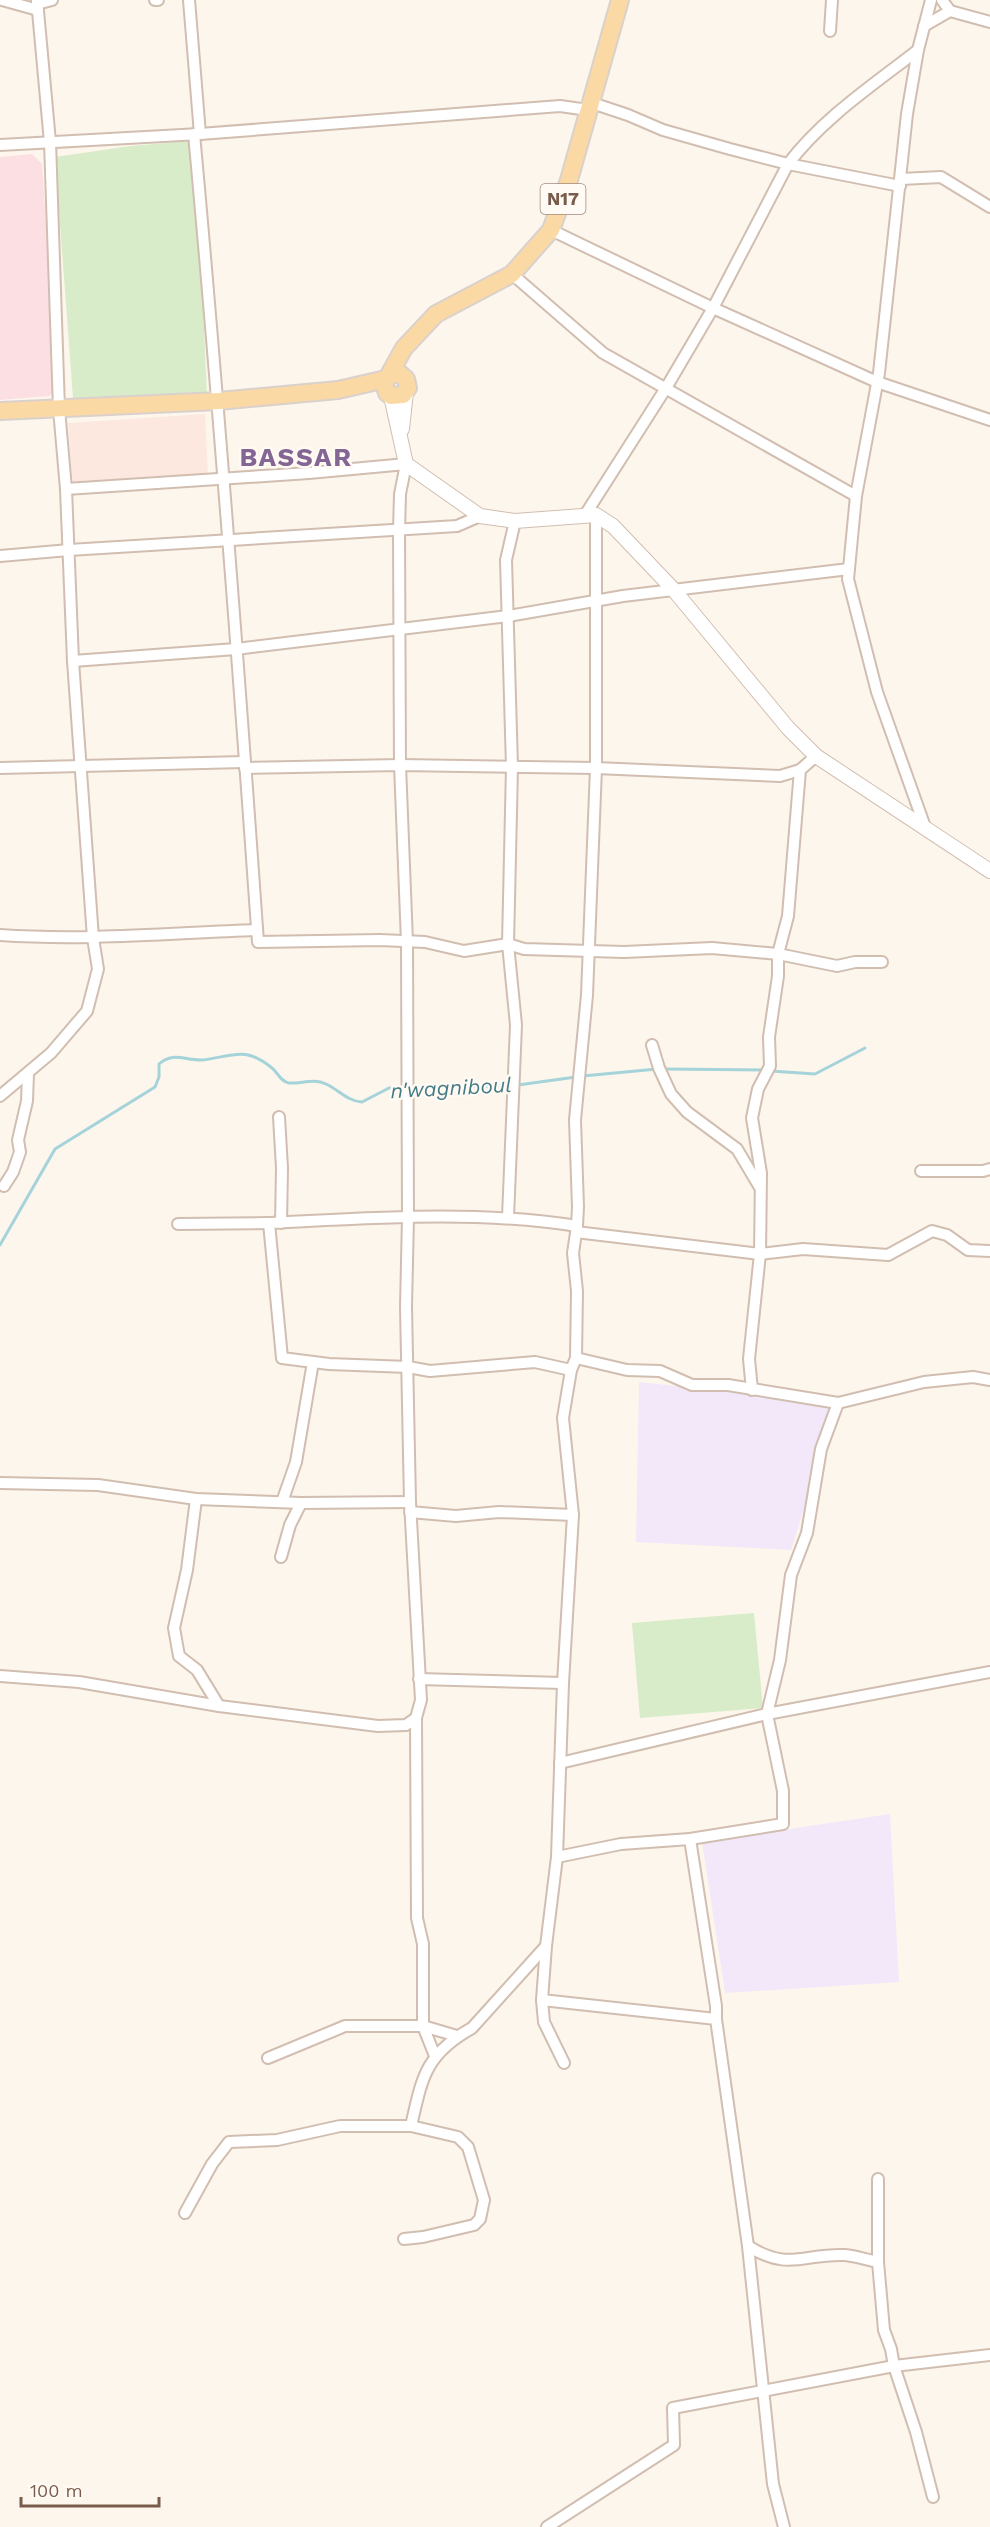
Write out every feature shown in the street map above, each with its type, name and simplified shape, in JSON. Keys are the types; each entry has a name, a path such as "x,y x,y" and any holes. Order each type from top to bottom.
{"main road":[{"name":"N17","path":"394,386 400,354 426,324 447,306 512,274 550,231 569,180 588,106 620,0"},
{"path":"0,411 219,401 394,386"}],"street":[{"path":"2,0 37,5 52,0"},
{"path":"189,0 197,134 219,401 227,540 258,942 425,942 464,951 508,944 524,949 624,952 712,948 778,954 837,966 855,962 882,962"},
{"path":"830,31 832,0"},
{"path":"925,827 877,692 848,579 856,496 877,382 907,114 918,50 931,0"},
{"path":"942,0 950,11 990,22"},
{"path":"0,1096 51,1053 87,1011 98,969 93,938 73,661 66,489 59,409 50,142 37,5"},
{"path":"924,26 950,11"},
{"path":"564,2062 544,2022 542,2000 556,1857 573,1515 563,1418 571,1370 576,1359 577,1291 573,1253 578,1207 575,1120 587,996 596,768 597,600 591,515 713,308 788,164 804,143 850,102 918,50"},
{"path":"0,145 197,134 560,106 588,106 628,115 663,130 788,164 900,182 941,177 990,207"},
{"path":"550,231 877,382 990,420"},
{"path":"512,274 603,354 856,496"},
{"path":"394,386 400,440 406,464 400,494 399,531 400,765 407,942 406,1307 410,1507 421,1700 416,1718 417,1918 423,1944 423,2026 435,2056"},
{"path":"66,489 406,464 480,516 515,521 591,515 613,526 673,589 788,728 816,756 990,871"},
{"path":"0,556 399,531 457,526 480,516"},
{"path":"508,1217 516,1025 508,944 512,767 507,560 515,521"},
{"path":"73,661 236,649 401,627 508,616 673,589 849,568"},
{"path":"0,768 81,765 400,765 596,768 780,776 801,770 816,756"},
{"path":"752,1390 748,1359 760,1254 761,1173 752,1118 758,1089 770,1066 769,1037 778,976 778,954 788,916 801,770"},
{"path":"0,935 50,939 257,930"},
{"path":"652,1045 671,1094 682,1107 737,1149 761,1189"},
{"path":"4,1186 13,1172 20,1152 18,1140 27,1101 28,1073"},
{"path":"279,1117 282,1168 281,1222"},
{"path":"921,1171 990,1169"},
{"path":"178,1224 269,1223 468,1215 508,1217 576,1229 760,1254 802,1250 888,1256 932,1231 947,1235 968,1250 990,1251"},
{"path":"269,1223 282,1358 408,1367 430,1371 535,1362 571,1370"},
{"path":"576,1359 627,1370 660,1371 692,1385 728,1385 838,1403 924,1382 972,1377 990,1380"},
{"path":"282,1502 296,1462 313,1362"},
{"path":"556,1857 621,1844 690,1839 783,1824 783,1791 767,1714 780,1660 791,1575 807,1533 821,1449 838,1403"},
{"path":"0,1483 98,1485 196,1499 410,1507 456,1516 499,1512 573,1515"},
{"path":"196,1499 187,1570 174,1628 179,1656 197,1670 219,1706"},
{"path":"281,1557 290,1525 301,1503"},
{"path":"560,1763 767,1714 990,1672"},
{"path":"0,1676 79,1682 219,1706 378,1726 405,1725 416,1718"},
{"path":"419,1679 563,1683"},
{"path":"690,1839 716,2006 748,2246 773,2484 784,2527"},
{"path":"411,2126 423,2077 435,2056 457,2036 472,2028 546,1946"},
{"path":"542,2000 716,2019"},
{"path":"268,2058 345,2026 423,2026 457,2036"},
{"path":"185,2213 212,2164 229,2142 277,2140 340,2126 411,2126 458,2137 468,2147 484,2200 480,2219 474,2226 404,2239"},
{"path":"878,2179 878,2262 884,2330 916,2432 933,2497"},
{"path":"748,2246 763,2255 792,2261 844,2255 878,2262"},
{"path":"547,2527 674,2445 673,2408 894,2366 990,2355"}],"shaded area":[{"path":"32,154 42,164 57,389 49,396 0,400 0,157"},
{"path":"205,414 208,474 72,482 68,423"},
{"path":"639,1382 838,1403 791,1550 636,1542"},
{"path":"890,1814 899,1982 725,1993 702,1842"}],"green space":[{"path":"192,141 196,218 199,219 207,395 73,398 55,157 130,146"},
{"path":"754,1613 763,1708 640,1718 632,1623"}],"waterway":[{"name":"n'wagniboul","path":"771,1071 815,1074 865,1048"},
{"name":"n'wagniboul","path":"0,1245 55,1149 155,1087 159,1077 159,1064 169,1058 202,1060 238,1054 246,1055 262,1061 286,1082 321,1082 352,1100 362,1102 389,1088 511,1086"},
{"name":"n'wagniboul","path":"583,1076 657,1069"},
{"name":"n'wagniboul","path":"664,1069 765,1070"},
{"name":"n'wagniboul","path":"518,1085 576,1077"}],"district":[{"name":"BASSAR","path":"296,457"}]}
